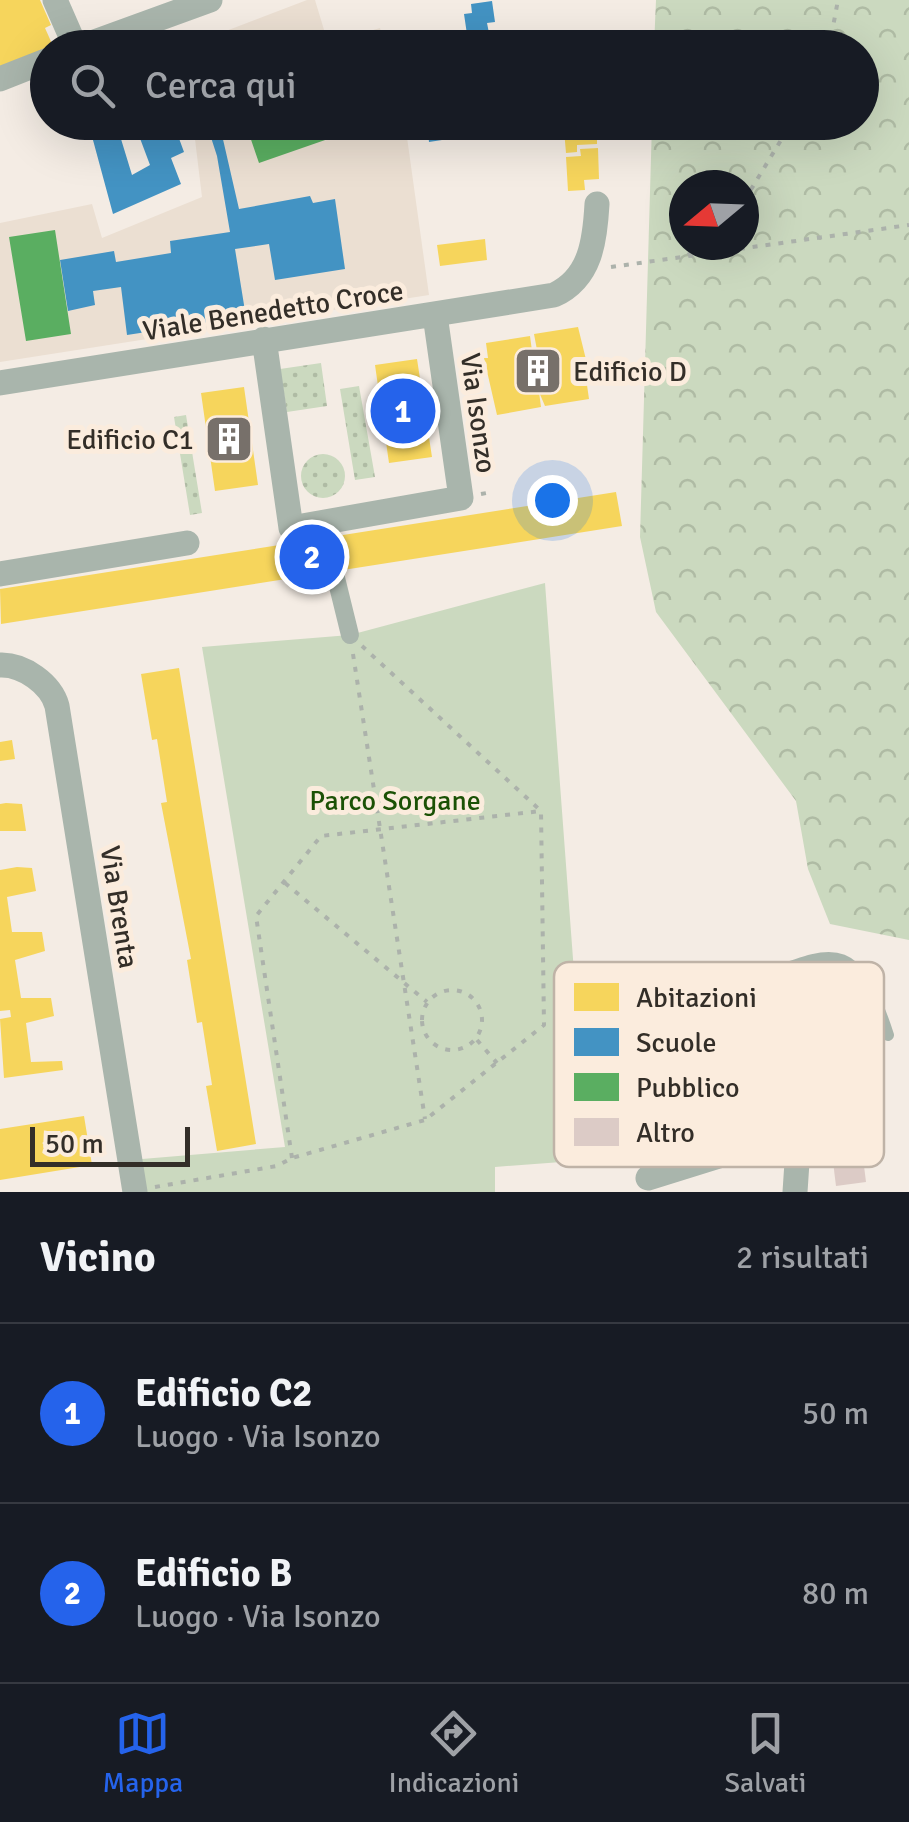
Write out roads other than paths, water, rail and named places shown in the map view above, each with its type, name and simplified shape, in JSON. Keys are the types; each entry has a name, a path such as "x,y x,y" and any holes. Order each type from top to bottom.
{"street":[{"path":"55,0 69,30"},
{"path":"127,30 210,0"},
{"path":"0,80 30,68"},
{"name":"Viale Benedetto Croce","path":"0,383 554,295 569,287 582,271 594,240 597,204"},
{"name":"Via Isonzo","path":"264,339 291,528 461,498 435,315"},
{"path":"0,574 186,543"},
{"path":"336,578 350,635"},
{"name":"Via Brenta","path":"0,665 24,670 40,681 54,693 58,706 135,1191"},
{"path":"648,1178 682,1167"},
{"path":"795,1192 797,1167"}],"lane":[{"path":"804,962 818,957 847,962"},
{"path":"884,1023 888,1035"}],"tunnel":[{"path":"324,532 336,578"}],"place":[{"name":"Edificio D","path":"538,371"},
{"name":"Edificio C2","path":"403,411"},
{"name":"Edificio C1","path":"229,439"},
{"name":"Edificio B","path":"312,557"}],"park label":[{"name":"Parco Sorgane","path":"395,800"}]}
